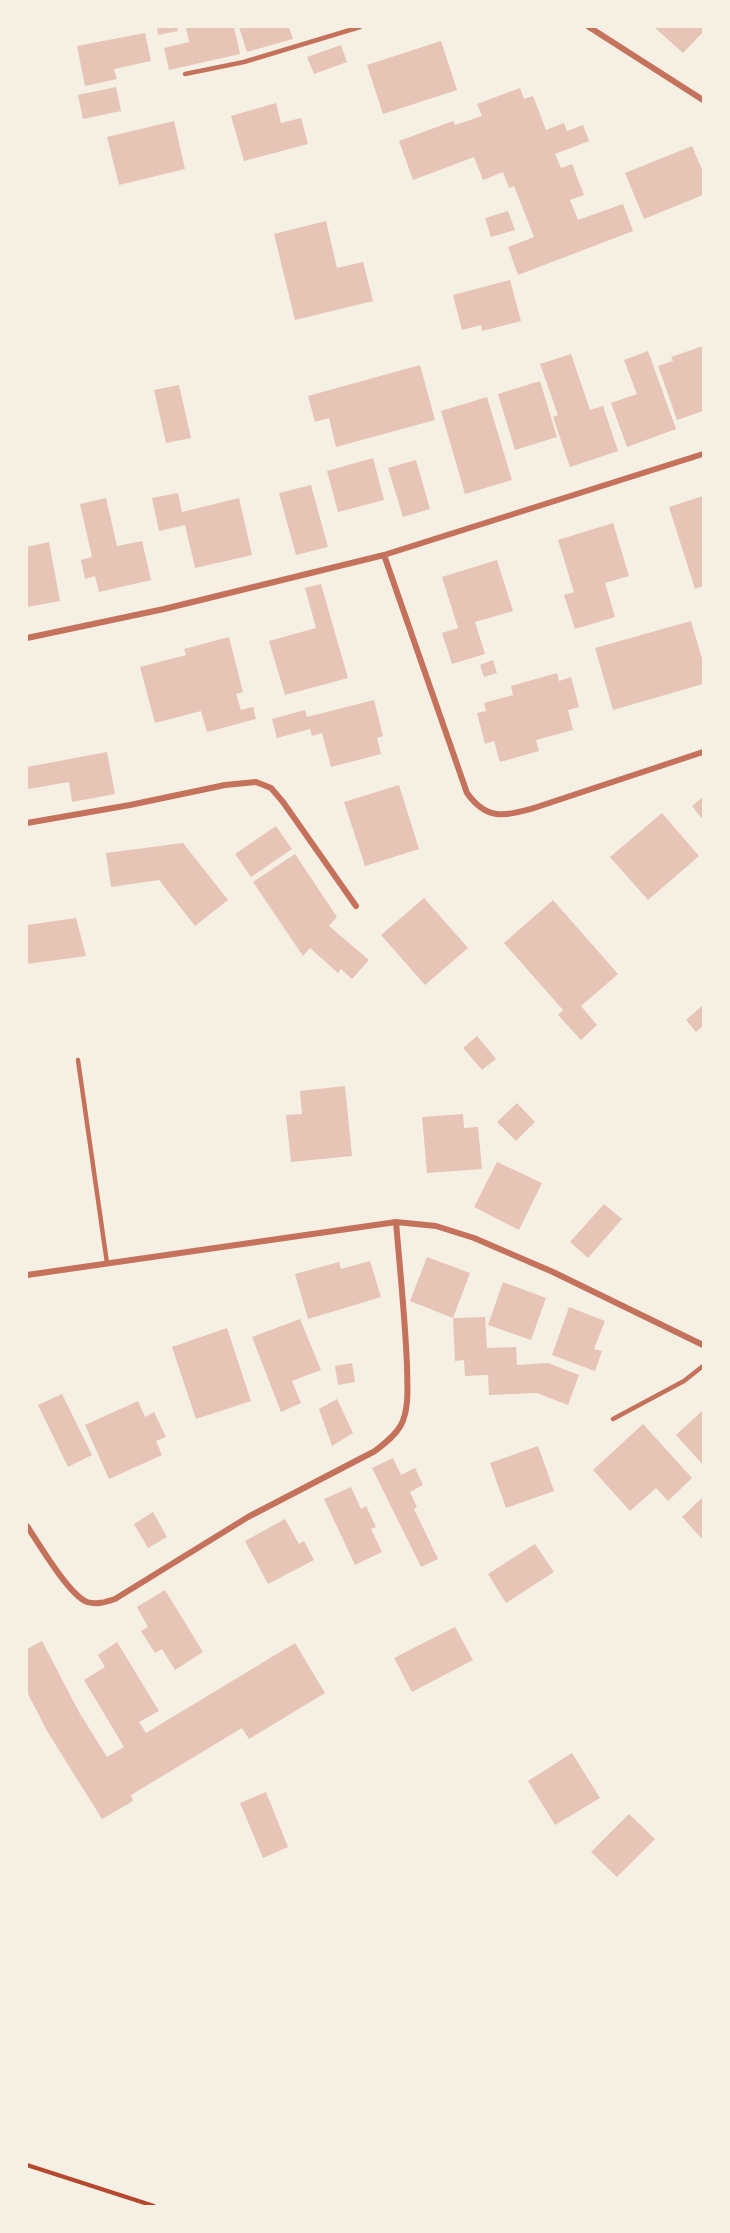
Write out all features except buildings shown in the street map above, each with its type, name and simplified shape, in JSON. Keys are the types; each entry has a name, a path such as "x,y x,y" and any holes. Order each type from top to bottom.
{"street":[{"path":"589,27 703,100"},
{"path":"27,638 164,609 384,555 703,454"},
{"path":"384,555 467,794 476,806 494,814 513,814 703,752"},
{"path":"27,823 225,785 256,782 271,788 283,802 357,906"},
{"path":"27,1526 74,1594 87,1602 99,1604 115,1599 248,1518 375,1451 400,1426 405,1412 406,1336 396,1222"},
{"path":"27,1275 396,1222 436,1226 474,1238 553,1272 703,1345"}],"lane":[{"path":"185,74 244,62 360,27"},
{"path":"78,1060 107,1263"},
{"path":"613,1419 684,1381 703,1366"}],"path":[{"path":"27,2164 154,2206"}]}
